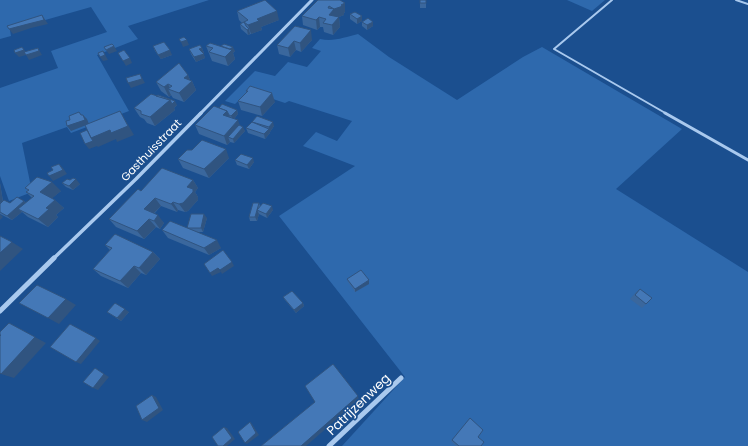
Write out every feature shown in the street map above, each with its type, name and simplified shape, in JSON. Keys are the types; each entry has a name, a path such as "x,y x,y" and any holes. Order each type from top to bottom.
{"street":[{"name":"Gasthuisstraat","path":"0,311 136,179 312,0"},
{"name":"Patrijzenweg","path":"329,446 401,378"}],"lane":[{"path":"612,0 554,49 748,160"},
{"path":"736,0 748,4"}],"shaded area":[{"path":"0,0 209,0 128,26 138,39 97,55 129,111 71,133 67,127 22,143 32,192 9,201 0,176 0,88 58,68 51,51 107,32 91,7 10,30 11,36 0,39"},
{"path":"567,0 605,0 592,11"},
{"path":"358,34 389,57 457,100 523,57 542,47 682,129 616,189 748,272 748,446 342,446 405,377 279,216 355,166 303,146 316,132 337,141 352,121 289,101 285,103 249,91 235,104 225,101 255,71 275,76 288,62 307,67 321,51 312,48 320,39 335,40"}],"building":[{"path":"265,0 277,11 257,19 259,21 248,25 244,22 248,20 237,11"},
{"path":"318,0 340,0 345,3 341,5 343,6 334,9 329,15 339,17 332,25 323,23 326,19 319,17 316,20 302,16"},
{"path":"420,0 426,0 426,3 420,3"},
{"path":"355,12 362,16 357,19 350,14"},
{"path":"42,15 44,20 9,29 7,26"},
{"path":"368,18 373,22 367,25 362,22"},
{"path":"244,22 249,29 247,30 240,24"},
{"path":"295,26 311,30 300,43 294,41 288,48 277,45"},
{"path":"184,37 187,40 181,42 179,39"},
{"path":"164,42 170,50 158,55 153,46"},
{"path":"210,43 232,50 225,57 209,52 213,48 206,46"},
{"path":"112,44 114,46 106,50 104,47"},
{"path":"224,44 233,47 230,49 221,46"},
{"path":"200,45 202,48 199,49 204,54 194,57 189,49"},
{"path":"22,47 24,50 15,53 14,50"},
{"path":"38,48 39,51 26,55 24,52"},
{"path":"124,50 130,58 123,61 118,53"},
{"path":"103,51 105,55 100,57 98,53"},
{"path":"179,63 188,75 184,78 192,81 179,93 168,89 172,86 168,84 164,87 156,82"},
{"path":"140,74 142,79 128,83 126,78"},
{"path":"250,86 272,93 260,107 238,101 248,91 246,91"},
{"path":"151,94 170,100 150,117 141,114 141,111 134,108"},
{"path":"158,95 175,101 172,104 170,100 156,96"},
{"path":"222,104 237,110 231,116 227,111 219,108"},
{"path":"214,106 227,111 223,115 238,120 224,136 195,125"},
{"path":"120,111 128,126 111,133 110,130 91,138 85,125"},
{"path":"79,112 83,115 85,120 67,126 66,121 70,120 69,116"},
{"path":"257,116 273,122 269,127 252,122"},
{"path":"252,122 269,129 264,134 246,128"},
{"path":"239,125 243,127 233,139 228,137"},
{"path":"87,130 93,141 85,144 80,133"},
{"path":"202,140 226,149 204,169 178,159 187,150 192,150"},
{"path":"241,154 253,158 247,165 235,160"},
{"path":"59,164 63,170 49,176 47,173 53,170 51,167"},
{"path":"162,168 193,180 187,187 193,189 193,192 183,203 179,204 173,202 171,204 155,198 144,209 158,215 154,221 149,219 137,231 109,219 138,189 141,191"},
{"path":"37,177 52,182 40,192 55,200 46,208 49,209 38,219 18,209 34,196 26,192 29,190 25,188"},
{"path":"73,178 76,179 69,186 62,183 67,179 70,180"},
{"path":"17,197 24,201 7,216 0,212 0,204 4,200 10,203"},
{"path":"253,203 259,203 255,217 249,217"},
{"path":"263,203 272,206 266,214 257,210"},
{"path":"191,214 204,214 201,228 187,228"},
{"path":"170,221 217,240 204,248 162,230"},
{"path":"115,234 153,252 139,268 134,266 120,281 93,269 112,248 105,245"},
{"path":"0,236 12,242 0,253"},
{"path":"223,250 232,262 220,270 218,268 210,273 204,264"},
{"path":"361,270 369,280 355,289 347,279"},
{"path":"37,285 66,299 48,318 19,303"},
{"path":"640,289 652,298 646,304 635,295"},
{"path":"292,291 303,303 294,310 283,297"},
{"path":"115,303 125,309 117,318 107,312"},
{"path":"9,323 35,337 1,374 0,332"},
{"path":"70,324 96,338 76,362 50,347"},
{"path":"333,364 358,396 301,446 261,446 315,402 305,386"},
{"path":"95,368 104,374 93,388 83,382"},
{"path":"152,395 159,408 142,420 136,406"},
{"path":"470,418 483,430 478,437 484,442 481,446 459,446 452,440"},
{"path":"250,422 256,433 245,443 238,432"},
{"path":"224,427 232,438 223,446 218,446 212,437"}]}
